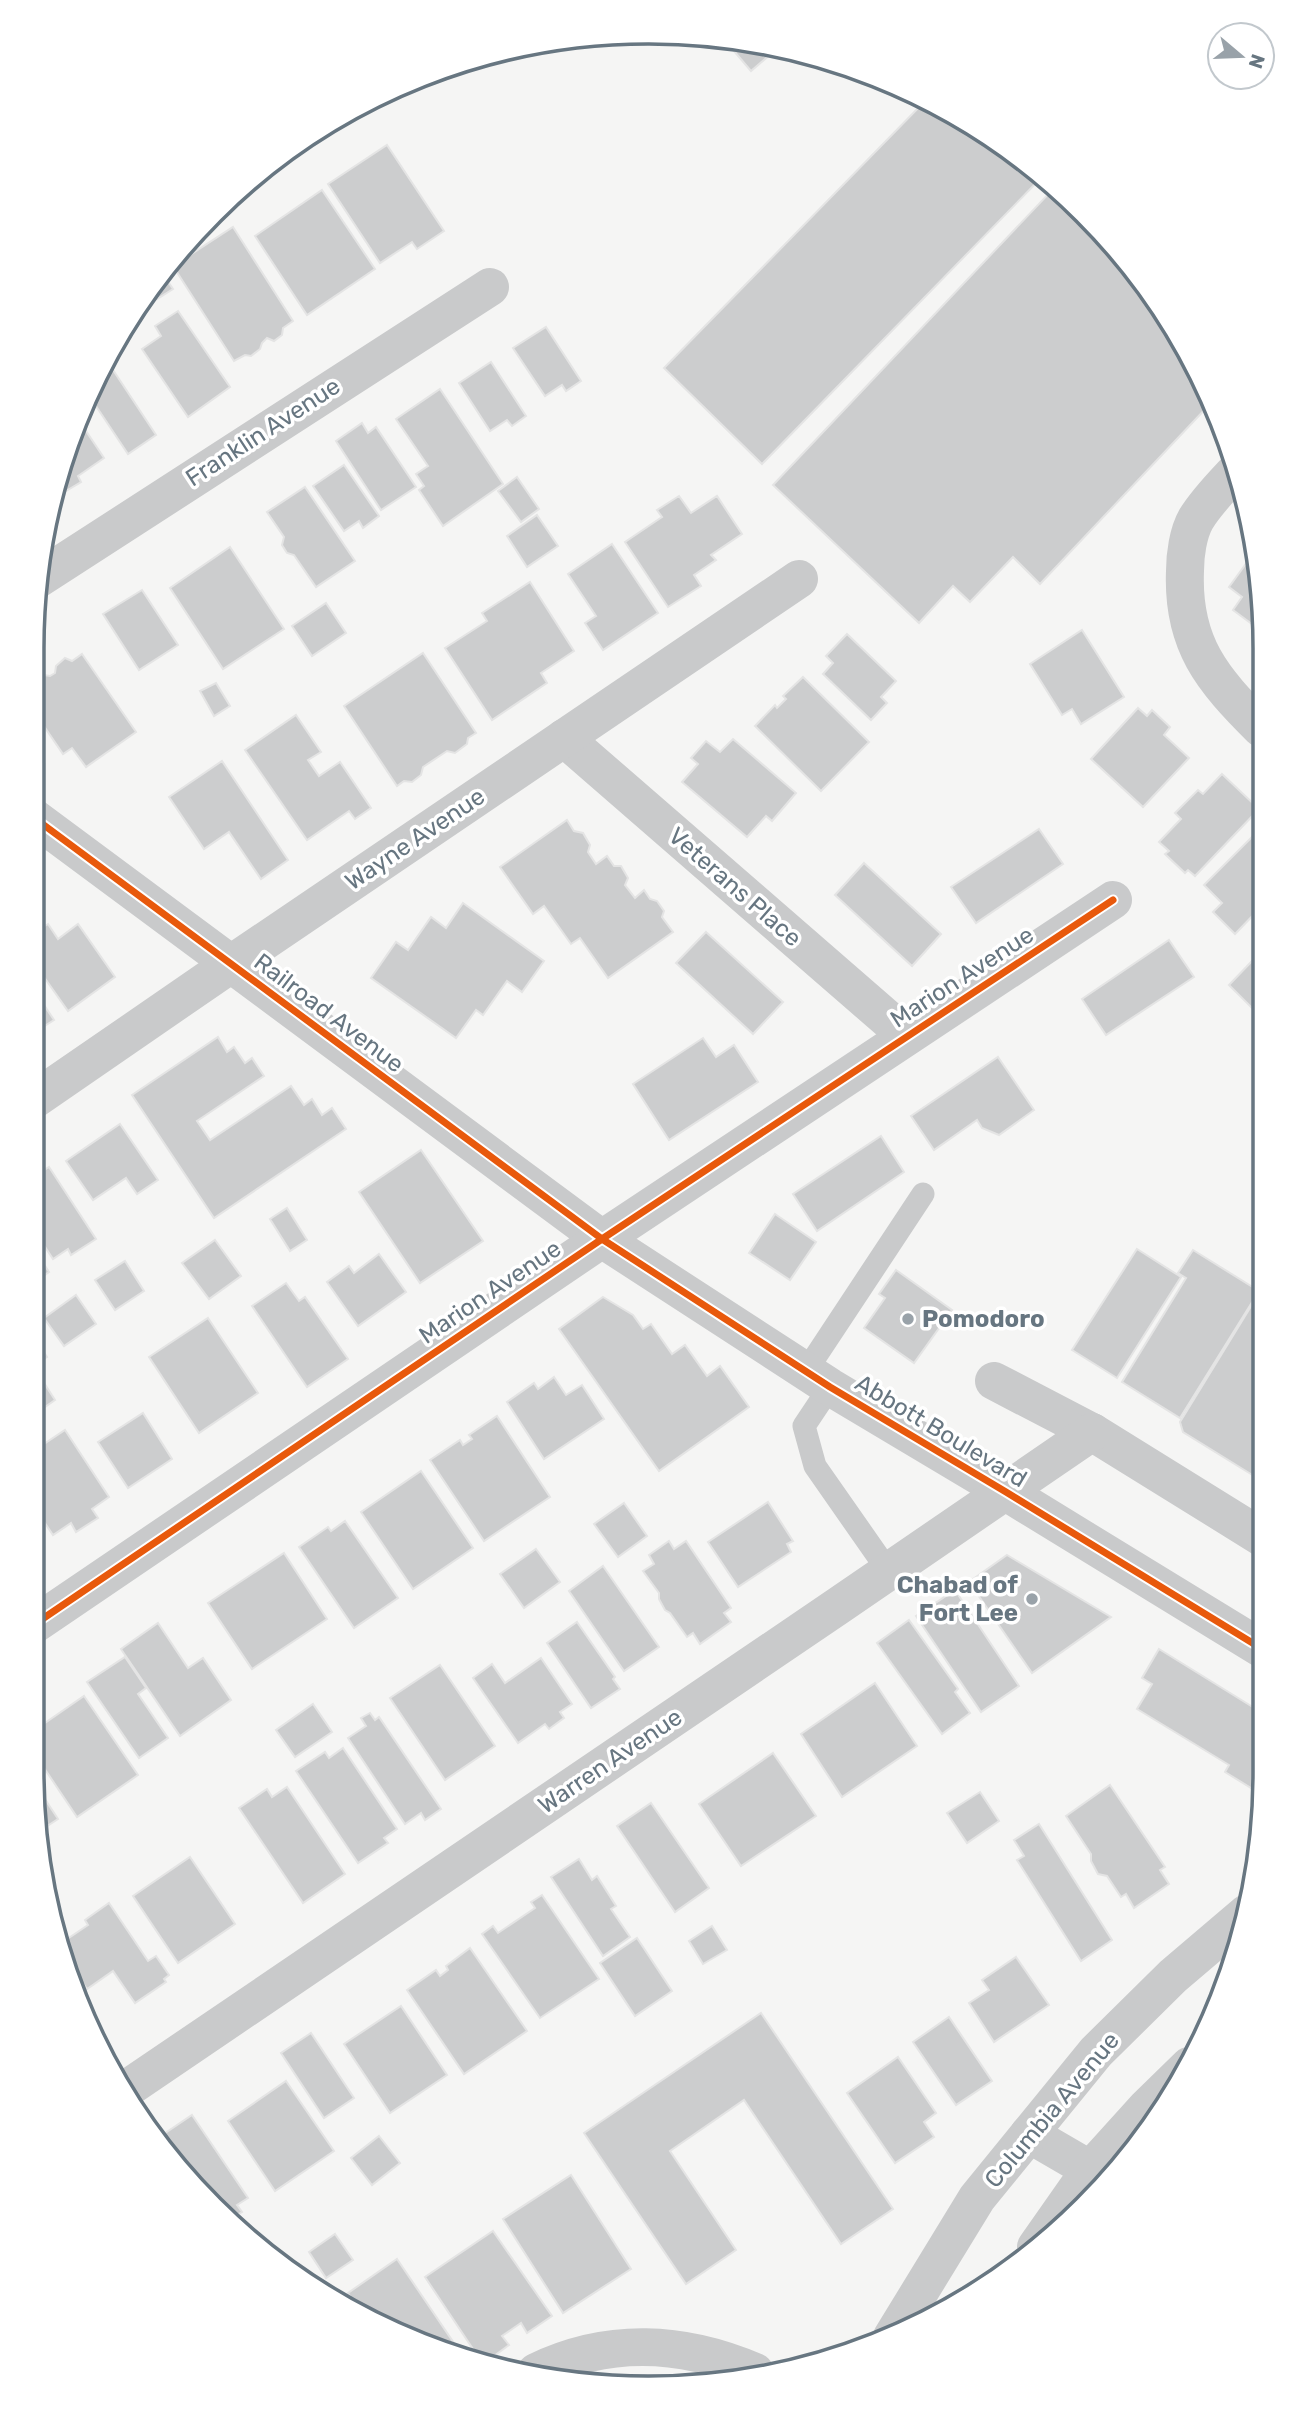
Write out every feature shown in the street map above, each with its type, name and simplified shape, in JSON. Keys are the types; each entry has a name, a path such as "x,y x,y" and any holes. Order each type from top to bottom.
{"street":[{"name":"Franklin Avenue","path":"49,572 490,287"},
{"path":"1227,481 1195,520 1185,557 1184,597 1192,637 1212,676 1253,720"},
{"name":"Wayne Avenue","path":"44,1093 799,579"},
{"name":"Veterans Place","path":"564,738 907,1036"},
{"name":"Railroad Avenue","path":"44,825 602,1239"},
{"name":"Marion Avenue","path":"44,1618 602,1239 1113,900"},
{"name":"Abbott Boulevard","path":"602,1239 818,1379 1253,1643"},
{"path":"994,1381 1092,1432 1253,1532"},
{"name":"Warren Avenue","path":"132,2085 1092,1432"},
{"name":"Columbia Avenue","path":"902,2320 977,2198 1096,2052 1173,1976 1234,1924"},
{"path":"1077,2198 1156,2099"},
{"path":"1029,2134 1097,2174"},
{"path":"546,2367 613,2349 657,2346 711,2355 745,2368"}],"lane":[{"path":"889,1572 814,1466 804,1426 818,1379 923,1194"}],"building":[{"path":"733,50 769,56 751,71"},
{"path":"919,107 984,146 1035,184 762,464 664,368"},
{"path":"387,145 444,231 417,249 412,242 380,263 328,184"},
{"path":"322,190 375,269 307,315 255,236"},
{"path":"1048,195 1076,221 1128,280 1172,346 1204,410 1040,584 1013,557 970,602 953,586 919,623 773,485"},
{"path":"233,227 293,321 283,328 282,335 274,341 267,338 251,356 245,355 234,361 176,271 190,255"},
{"path":"168,282 173,289 156,298"},
{"path":"178,311 230,387 188,417 142,349 161,336 155,326"},
{"path":"546,327 581,381 566,391 562,385 545,396 513,348"},
{"path":"491,362 526,416 512,426 507,420 490,431 459,383"},
{"path":"111,371 156,435 128,454 95,405"},
{"path":"440,389 503,484 443,526 419,490 424,486 416,474 428,466 396,419"},
{"path":"362,423 368,433 376,427 416,487 381,510 336,441"},
{"path":"85,430 104,458 78,476 81,482 66,491"},
{"path":"344,465 379,516 363,528 359,521 344,531 313,486"},
{"path":"517,477 539,509 521,522 498,491"},
{"path":"305,487 355,561 316,587 294,555 287,553 282,545 284,537 267,512"},
{"path":"679,496 691,513 717,496 742,534 711,555 716,560 694,575 701,586 668,607 625,542 662,517 657,510"},
{"path":"537,515 558,546 527,567 507,536"},
{"path":"612,544 658,613 603,650 585,623 596,616 568,574"},
{"path":"230,547 284,629 223,669 170,588"},
{"path":"1247,563 1252,624 1233,610 1242,597 1229,587"},
{"path":"530,582 574,651 541,673 547,683 492,720 445,648 487,621 482,613"},
{"path":"142,590 178,645 139,670 103,614"},
{"path":"326,603 346,633 312,656 292,626"},
{"path":"1082,630 1124,697 1081,724 1072,709 1062,715 1030,664"},
{"path":"847,634 896,681 881,697 887,703 871,720 823,674 833,663 826,656"},
{"path":"423,653 476,733 455,753 447,751 423,767 421,775 412,782 404,781 397,786 344,706"},
{"path":"82,654 136,732 86,767 72,748 63,754 44,726 44,675 55,673 56,666 65,658 72,661"},
{"path":"803,677 869,742 821,791 755,726 775,705 777,708 786,699 783,696"},
{"path":"216,683 230,706 214,716 200,691"},
{"path":"1138,708 1147,716 1152,710 1170,727 1164,735 1189,758 1143,807 1091,759"},
{"path":"296,715 321,752 308,760 319,776 340,762 371,808 355,819 349,811 307,840 245,750"},
{"path":"733,739 796,793 772,821 766,816 747,837 682,782 698,764 691,758 706,741 720,752"},
{"path":"222,761 288,860 261,879 229,832 204,849 169,797"},
{"path":"1222,774 1253,803 1253,815 1195,876 1188,870 1185,873 1165,854 1169,851 1159,842 1181,819 1175,813 1198,790 1203,794"},
{"path":"567,820 574,831 583,833 590,845 588,852 596,864 607,856 614,866 621,866 628,878 625,885 635,898 644,890 650,899 657,901 664,911 662,917 673,932 608,978 580,938 571,944 544,906 533,914 500,867"},
{"path":"1039,829 1063,864 976,923 951,887"},
{"path":"1253,836 1253,915 1235,934 1213,912 1222,903 1204,885"},
{"path":"864,863 941,934 912,966 835,895"},
{"path":"463,903 544,961 522,992 507,981 483,1015 476,1010 456,1038 371,978 396,942 408,950 431,917 446,928"},
{"path":"48,924 58,939 78,924 115,977 68,1011 44,977 44,926"},
{"path":"706,932 783,1002 753,1034 676,963"},
{"path":"1169,940 1194,977 1106,1035 1082,999"},
{"path":"1253,960 1253,1009 1229,985"},
{"path":"44,1005 54,1020 44,1026"},
{"path":"218,1037 227,1052 234,1047 245,1063 252,1058 264,1076 197,1121 210,1140 291,1086 304,1105 312,1099 322,1115 332,1108 346,1129 214,1218 132,1095"},
{"path":"703,1038 716,1057 734,1045 758,1082 669,1140 633,1084"},
{"path":"998,1057 1034,1110 999,1135 982,1128 977,1120 934,1150 911,1116"},
{"path":"120,1124 158,1180 137,1194 126,1178 93,1200 66,1161"},
{"path":"881,1136 904,1172 817,1231 793,1194"},
{"path":"421,1150 483,1241 420,1283 359,1192"},
{"path":"49,1167 96,1239 71,1255 68,1249 53,1259 44,1245 44,1170"},
{"path":"287,1208 307,1240 290,1251 270,1219"},
{"path":"775,1214 816,1242 790,1280 749,1253"},
{"path":"215,1240 241,1276 209,1299 182,1263"},
{"path":"1137,1249 1181,1277 1117,1378 1072,1350"},
{"path":"1193,1250 1253,1287 1253,1301 1180,1418 1122,1382 1186,1278 1178,1273"},
{"path":"379,1254 406,1292 358,1326 327,1282 349,1266 354,1273"},
{"path":"125,1261 144,1291 115,1310 95,1280"},
{"name":"Pomodoro","path":"896,1270 952,1310 914,1363 864,1328 885,1298 879,1294"},
{"path":"286,1283 299,1301 305,1297 348,1359 307,1387 252,1306"},
{"path":"76,1295 96,1324 64,1346 44,1318"},
{"path":"603,1297 633,1315 643,1329 651,1324 672,1354 685,1345 707,1376 720,1366 749,1407 659,1471 559,1329"},
{"path":"1253,1303 1253,1475 1183,1432 1180,1422"},
{"path":"208,1318 258,1393 199,1433 149,1357"},
{"path":"554,1377 566,1395 582,1385 604,1419 544,1459 507,1402 534,1383 538,1389"},
{"path":"44,1383 55,1400 44,1408"},
{"path":"143,1413 172,1459 128,1488 98,1442"},
{"path":"497,1416 550,1497 484,1541 430,1460 460,1440 463,1445 472,1439 469,1435"},
{"path":"65,1430 109,1497 92,1509 98,1518 76,1532 71,1523 53,1535 44,1522 44,1444"},
{"path":"421,1471 473,1548 413,1589 361,1512"},
{"path":"768,1502 793,1541 787,1544 791,1552 738,1587 708,1542"},
{"path":"624,1503 647,1536 618,1557 594,1524"},
{"path":"345,1521 398,1598 354,1628 299,1547 328,1527 331,1531"},
{"path":"669,1541 674,1549 686,1541 731,1608 724,1613 731,1622 700,1644 693,1633 687,1637 665,1610 659,1593 643,1571 654,1564 649,1555"},
{"path":"536,1549 560,1582 524,1608 500,1574"},
{"path":"284,1553 327,1619 252,1669 208,1603"},
{"name":"Chabad of Fort Lee","path":"1007,1555 1111,1617 1032,1673 969,1582"},
{"path":"603,1566 659,1647 624,1671 569,1591"},
{"path":"955,1590 1019,1686 981,1712 916,1616"},
{"path":"909,1620 958,1689 955,1692 970,1713 942,1734 877,1643"},
{"path":"577,1622 615,1677 613,1679 620,1689 591,1708 547,1643"},
{"path":"158,1623 188,1668 203,1658 231,1700 180,1736 121,1649"},
{"path":"1159,1649 1253,1707 1253,1789 1225,1772 1229,1765 1137,1709 1152,1684 1142,1678"},
{"path":"125,1657 146,1688 138,1694 168,1738 139,1758 87,1682"},
{"path":"541,1658 572,1704 560,1712 564,1718 549,1729 545,1724 518,1743 473,1678 492,1664 505,1683"},
{"path":"440,1665 495,1746 445,1780 390,1698"},
{"path":"875,1683 917,1746 842,1797 801,1734"},
{"path":"84,1696 138,1775 77,1817 44,1768 44,1724"},
{"path":"313,1704 332,1732 295,1757 276,1730"},
{"path":"370,1713 375,1720 379,1717 441,1809 425,1820 421,1813 405,1824 348,1738 366,1726 361,1718"},
{"path":"343,1748 397,1829 384,1838 388,1843 358,1863 296,1771 325,1752 329,1758"},
{"path":"773,1753 816,1816 741,1866 699,1804"},
{"path":"1110,1785 1165,1867 1160,1870 1169,1884 1134,1908 1126,1894 1121,1897 1107,1876 1098,1874 1091,1861 1091,1854 1066,1816"},
{"path":"287,1787 345,1874 303,1903 239,1808 267,1789 272,1797"},
{"path":"980,1792 999,1821 967,1843 947,1813"},
{"path":"45,1799 58,1819 47,1826"},
{"path":"651,1803 709,1888 675,1912 617,1826"},
{"path":"1039,1824 1112,1940 1081,1961 1017,1860 1024,1856 1014,1840"},
{"path":"190,1857 235,1924 178,1963 133,1896"},
{"path":"579,1859 592,1880 597,1876 616,1906 611,1909 630,1937 603,1956 551,1877"},
{"path":"542,1895 599,1979 540,2018 482,1934 493,1926 498,1933 535,1908 531,1902"},
{"path":"109,1903 148,1961 156,1956 169,1975 164,1979 166,1982 135,2003 113,1971 87,1989 67,1939 88,1925 85,1920"},
{"path":"712,1926 727,1950 703,1964 689,1941"},
{"path":"637,1938 672,1991 635,2016 600,1963"},
{"path":"470,1948 527,2031 464,2074 407,1990 436,1970 440,1976 448,1970 446,1966"},
{"path":"1016,1957 1049,2005 994,2042 969,2003 989,1990 982,1980"},
{"path":"401,2006 447,2075 390,2113 344,2044"},
{"path":"761,2013 893,2209 841,2244 744,2100 670,2151 736,2250 686,2284 584,2133"},
{"path":"949,2017 992,2081 956,2105 913,2042"},
{"path":"311,2033 354,2098 324,2118 281,2053"},
{"path":"898,2057 936,2113 924,2122 934,2137 895,2163 847,2093"},
{"path":"286,2081 334,2151 275,2191 228,2121"},
{"path":"192,2115 248,2198 237,2205 242,2212 238,2215 221,2199 165,2134"},
{"path":"379,2136 400,2163 372,2185 351,2158"},
{"path":"571,2175 631,2269 563,2313 503,2219"},
{"path":"493,2231 552,2316 527,2333 521,2323 502,2336 509,2345 492,2356 474,2350 425,2277"},
{"path":"335,2234 353,2260 326,2278 309,2252"},
{"path":"397,2259 455,2344 381,2314 351,2298 348,2293"}],"cycle path":[{"path":"44,825 602,1239 830,1387 1253,1643"},
{"path":"44,1618 602,1239 1113,900"}],"place":[{"name":"Pomodoro","path":"908,1319"},
{"name":"Chabad of Fort Lee","path":"1032,1599"}]}
